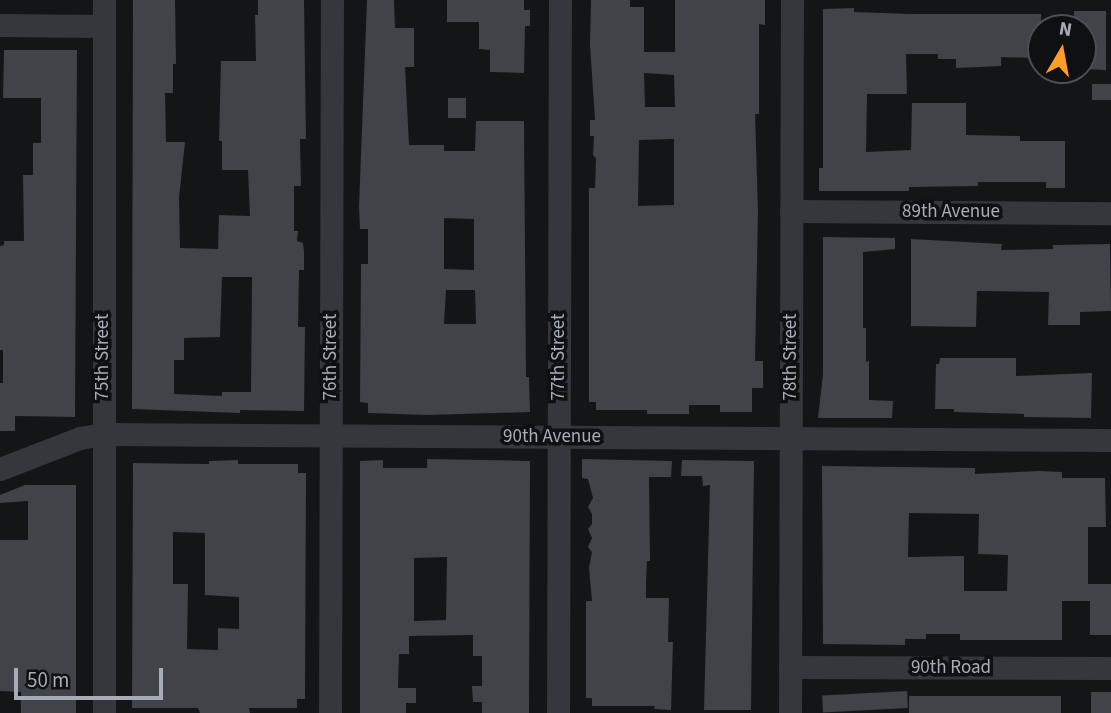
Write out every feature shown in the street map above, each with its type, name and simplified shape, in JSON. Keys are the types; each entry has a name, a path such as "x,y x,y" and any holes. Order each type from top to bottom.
{"street":[{"name":"75th Street","path":"104,0 104,713"},
{"name":"76th Street","path":"330,713 332,0"},
{"name":"77th Street","path":"558,713 560,0"},
{"name":"78th Street","path":"790,713 792,0"},
{"path":"0,25 104,26"},
{"name":"89th Avenue","path":"791,211 1111,213"},
{"name":"90th Avenue","path":"0,469 80,438 103,434 1111,440"},
{"name":"90th Road","path":"790,667 1111,668"}],"building":[{"path":"133,0 175,0 176,64 173,64 173,93 165,93 166,142 185,142 179,198 180,248 218,249 219,215 250,216 248,170 222,170 222,141 219,141 221,61 256,61 255,15 258,15 258,0 304,0 306,139 300,139 301,186 294,186 294,231 298,231 297,241 303,243 304,252 304,270 299,270 298,327 305,327 304,411 240,410 240,413 132,409","holes":["222,277 252,277 251,392 222,392 222,396 174,394 174,360 184,360 184,338 220,337"]},
{"path":"367,0 394,0 395,28 414,28 414,67 405,67 409,145 444,145 444,151 475,151 476,121 524,121 526,377 529,377 530,412 428,415 368,413 368,403 360,402 361,264 368,264 368,229 360,229","holes":["444,218 474,219 474,270 444,269","446,290 475,290 476,324 444,324"]},
{"path":"447,0 524,0 524,10 530,10 530,26 525,26 524,73 490,72 490,50 479,49 479,22 447,22"},
{"path":"591,0 630,0 630,7 644,7 644,52 675,52 675,0 765,0 765,25 759,24 759,114 755,114 758,212 755,361 763,361 763,388 752,388 752,412 720,412 720,405 689,405 689,414 647,414 647,410 596,410 596,402 589,402 589,188 595,188 596,158 593,155 594,136 590,136 590,120 595,120 590,45","holes":["644,73 674,75 675,107 645,107","674,139 674,205 638,206 639,140"]},
{"path":"854,8 854,12 910,14 1027,14 1027,58 1001,57 1001,66 956,68 956,59 938,59 938,54 906,54 907,94 867,94 866,152 911,150 912,103 966,103 966,135 1020,136 1020,141 1065,141 1065,188 1046,188 1046,182 978,182 978,186 909,187 909,191 819,191 819,168 823,168 823,9"},
{"path":"1074,11 1106,11 1106,70 1097,70 1097,14 1074,14"},
{"path":"4,50 77,50 75,417 15,416 15,431 0,431 3,350 0,350 0,246 4,245 4,241 24,241 23,175 33,175 33,143 41,143 41,98 3,98"},
{"path":"1092,84 1111,84 1111,100 1092,100"},
{"path":"448,98 466,98 466,118 448,118"},
{"path":"823,237 895,238 895,249 863,252 863,328 866,328 866,362 869,361 869,400 893,401 892,418 818,418 823,374"},
{"path":"911,239 1002,244 1001,250 1053,249 1053,245 1110,244 1111,311 1080,312 1080,325 1048,325 1049,292 977,291 976,327 911,326"},
{"path":"940,358 1016,358 1016,376 1092,373 1091,418 1024,417 1024,414 935,409 936,364 939,364"},
{"path":"427,459 530,461 529,713 482,713 482,702 473,702 472,686 482,686 482,656 473,656 473,635 409,636 409,654 399,654 398,688 416,688 416,703 406,703 406,713 360,713 360,461 383,460 383,468 427,468","holes":["447,557 446,620 414,621 414,558"]},
{"path":"582,459 672,461 671,477 649,477 650,561 647,561 646,582 646,598 669,598 668,642 673,642 671,710 654,709 655,706 592,706 592,698 586,698 586,601 592,601 589,568 592,552 588,547 592,538 588,529 592,524 592,514 588,507 593,498 588,479 582,478"},
{"path":"682,460 754,461 751,710 704,710 710,485 703,486 702,476 681,476"},
{"path":"209,461 298,464 298,473 306,473 305,699 297,699 297,708 249,708 250,713 200,713 198,708 132,708 133,463 209,464","holes":["173,532 205,533 205,595 239,597 239,629 218,628 218,650 187,649 188,584 173,584"]},
{"path":"822,466 975,468 975,474 1039,471 1062,472 1062,478 1105,478 1106,527 1088,527 1088,584 1111,584 1111,635 1090,635 1090,601 1062,601 1062,640 960,640 960,634 926,634 926,639 905,639 905,645 823,644","holes":["909,513 979,514 978,554 1008,555 1007,591 964,591 964,556 908,557"]},
{"path":"25,485 76,485 76,713 21,713 21,692 0,691 0,540 28,540 28,501 0,503 0,495"},
{"path":"907,691 908,708 823,712 822,695"},
{"path":"1091,692 1111,692 1111,713 1091,713"},
{"path":"909,696 1061,696 1061,713 909,713"}]}
